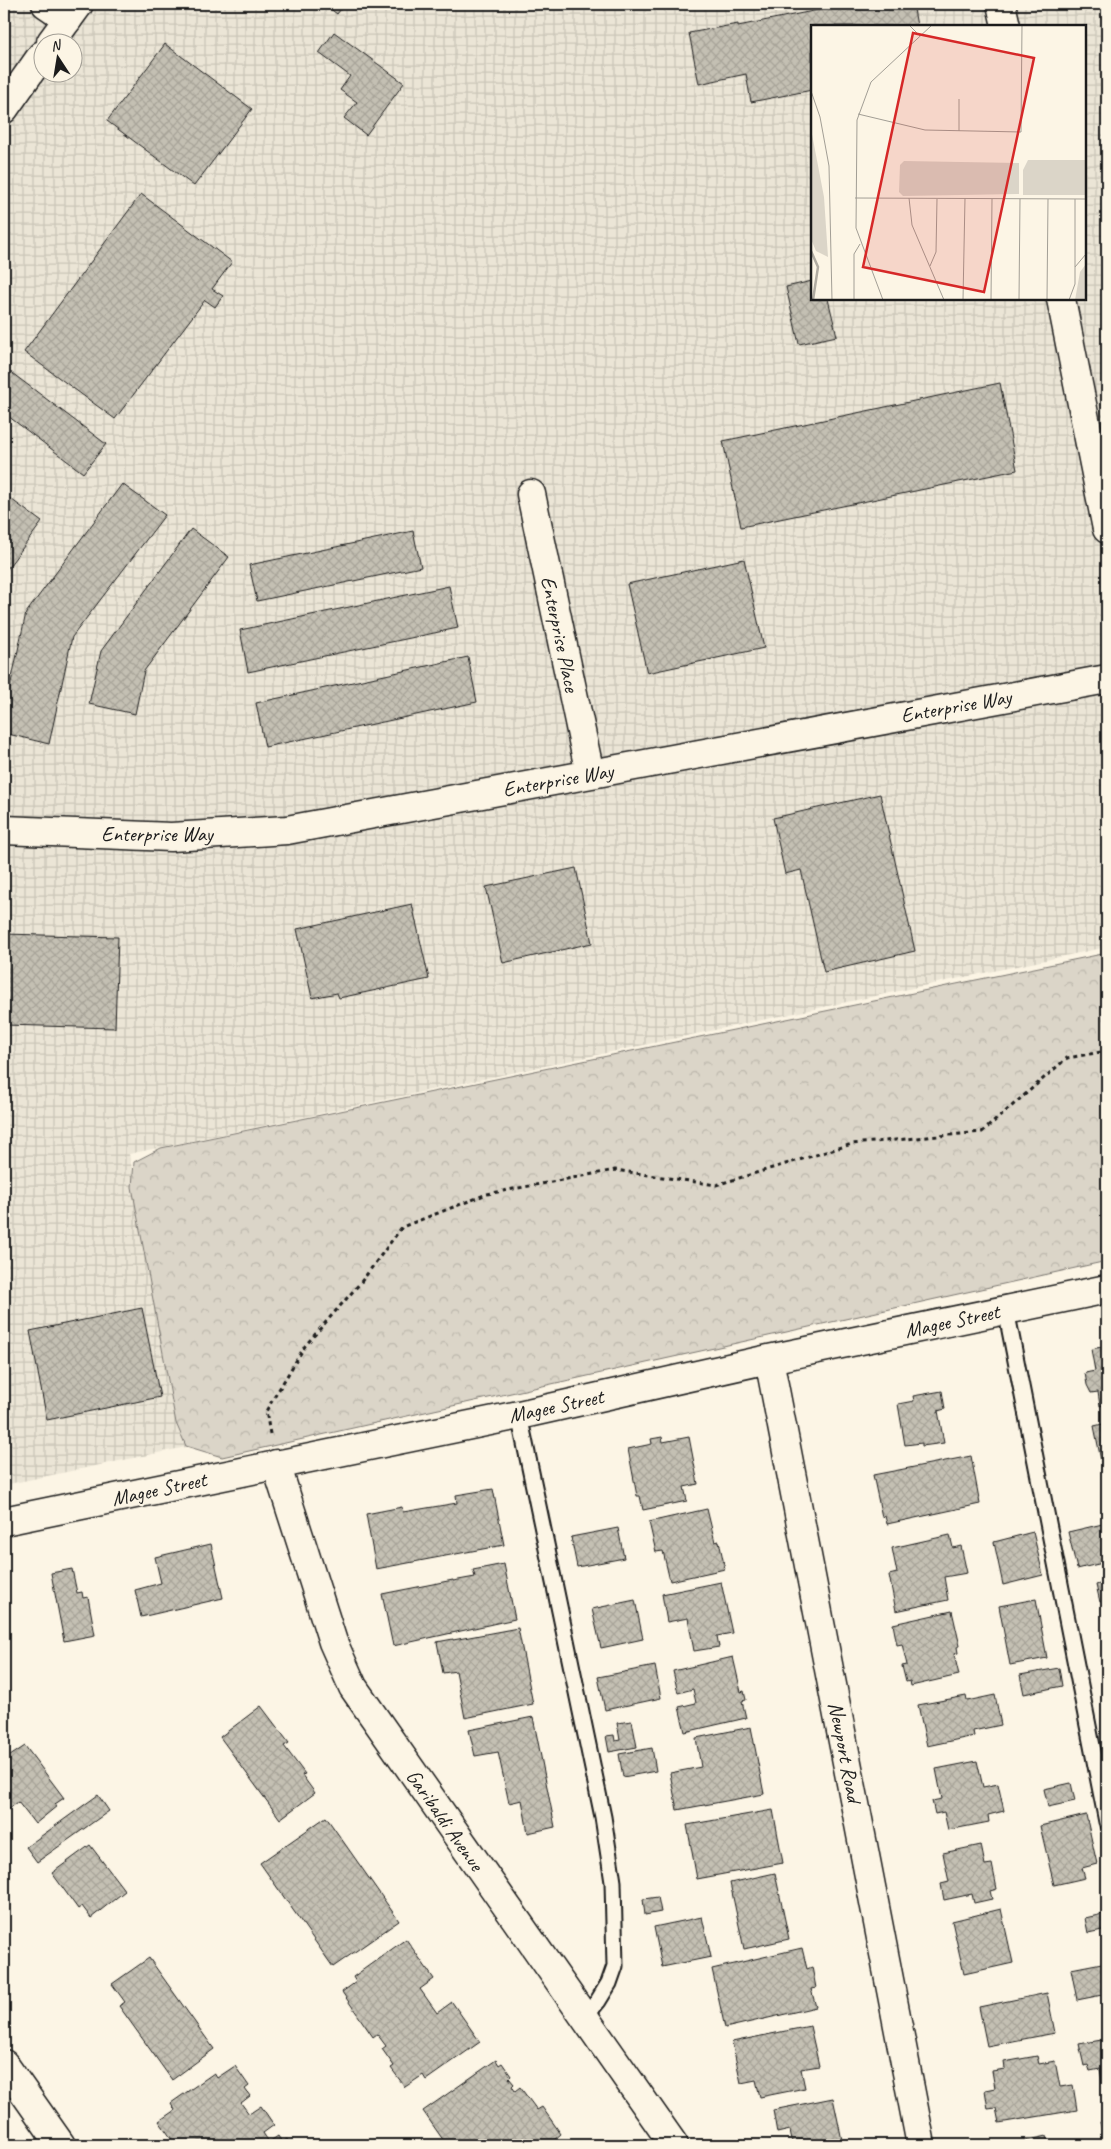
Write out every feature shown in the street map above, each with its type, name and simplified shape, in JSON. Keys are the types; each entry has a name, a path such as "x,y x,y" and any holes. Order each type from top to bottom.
{"street":[{"path":"46,4 74,11 58,32"},
{"path":"1002,4 1006,25"},
{"path":"4,110 32,69"},
{"path":"1061,300 1107,529"},
{"name":"Enterprise Place","path":"531,494 590,774"},
{"name":"Enterprise Way","path":"4,830 172,837 287,830 1107,679"},
{"name":"Magee Street","path":"4,1521 519,1415 770,1359 1107,1289"},
{"name":"Newport Road","path":"770,1359 921,2145"},
{"name":"Garibaldi Avenue","path":"276,1464 333,1642 353,1688 674,2145"},
{"path":"4,2064 61,2145"}],"lane":[{"path":"1006,1310 1107,1822"},
{"path":"519,1415 603,1817 613,1882 615,1966 598,2001 584,2018"}],"path":[{"path":"276,1464 266,1411 305,1346 361,1282 402,1227 487,1194 615,1170 716,1185 852,1144 982,1132 1067,1058 1107,1051"}],"shaded area":[{"path":"4,4 1107,4 1107,947 129,1154 191,1446 4,1485"}],"green space":[{"path":"1107,953 1107,1261 222,1457 186,1446 176,1423 132,1187 134,1162 161,1148"}],"building":[{"path":"324,4 345,4 337,14"},
{"path":"848,4 913,4 917,25 811,25 811,90 751,102 746,74 699,84 689,33 738,24 738,26"},
{"path":"334,32 404,83 366,135 344,118 357,102 340,90 350,76 319,53"},
{"path":"165,44 252,109 194,186 107,121"},
{"path":"141,194 232,262 212,289 223,296 215,307 205,300 115,419 24,352"},
{"path":"811,281 811,300 828,300 837,336 799,344 786,287"},
{"path":"4,367 106,444 83,473 4,413"},
{"path":"1000,383 1017,470 741,527 723,441"},
{"path":"122,484 165,515 72,637 49,744 4,733 4,715 26,613"},
{"path":"4,494 42,522 4,573"},
{"path":"191,529 229,557 144,671 135,714 89,704 101,651"},
{"path":"413,531 421,567 257,601 249,565"},
{"path":"744,559 764,648 647,673 627,584"},
{"path":"449,586 458,628 248,672 240,630"},
{"path":"468,657 477,702 265,747 256,703"},
{"path":"880,794 915,951 824,972 801,870 785,874 773,818"},
{"path":"576,868 592,943 503,963 486,887"},
{"path":"412,904 429,979 339,998 337,993 312,998 297,929"},
{"path":"4,934 118,937 115,1028 4,1025"},
{"path":"142,1308 160,1397 47,1420 30,1331"},
{"path":"1107,1346 1107,1404 1100,1406 1098,1392 1091,1393 1087,1385 1085,1373 1095,1371 1091,1349"},
{"path":"942,1391 945,1409 938,1411 944,1443 922,1446 922,1443 905,1445 898,1404 914,1401 913,1396"},
{"path":"1107,1423 1107,1469 1103,1470 1094,1426"},
{"path":"662,1437 663,1442 689,1437 698,1484 684,1487 687,1501 643,1510 640,1496 637,1496 628,1449 652,1444 651,1439"},
{"path":"971,1456 980,1504 887,1524 885,1516 882,1517 873,1475"},
{"path":"493,1489 504,1545 376,1569 366,1514 402,1507 403,1512 457,1503 456,1495"},
{"path":"707,1509 715,1542 719,1541 725,1569 670,1581 663,1551 656,1552 649,1522"},
{"path":"1107,1523 1107,1562 1077,1569 1068,1532"},
{"path":"618,1528 624,1558 577,1567 571,1537"},
{"path":"1033,1532 1043,1575 1003,1585 994,1542"},
{"path":"950,1535 953,1548 961,1546 967,1573 944,1577 948,1600 896,1611 889,1575 897,1573 892,1548"},
{"path":"211,1544 223,1598 141,1617 135,1590 161,1583 155,1557"},
{"path":"504,1564 515,1619 393,1646 382,1594 475,1577 473,1570"},
{"path":"72,1569 77,1593 82,1592 83,1598 88,1597 95,1635 64,1641 51,1573"},
{"path":"721,1582 732,1633 717,1636 719,1647 694,1651 688,1618 667,1622 662,1594"},
{"path":"1107,1582 1107,1600 1100,1602 1096,1585"},
{"path":"1036,1599 1047,1658 1010,1665 999,1606"},
{"path":"635,1600 643,1639 601,1648 592,1609"},
{"path":"952,1611 960,1646 957,1647 958,1653 954,1654 959,1675 911,1686 910,1681 906,1682 902,1666 907,1665 902,1644 897,1645 893,1624"},
{"path":"518,1628 533,1704 465,1718 456,1671 443,1673 437,1642"},
{"path":"733,1657 741,1692 744,1691 746,1700 742,1701 746,1718 685,1732 679,1707 696,1703 693,1689 678,1693 673,1671"},
{"path":"655,1666 661,1698 605,1710 598,1677"},
{"path":"1059,1668 1062,1686 1024,1694 1020,1675"},
{"path":"995,1695 1001,1725 973,1731 974,1736 927,1746 918,1705 966,1696 967,1701"},
{"path":"261,1706 289,1743 284,1746 305,1774 302,1775 315,1793 280,1819 220,1737"},
{"path":"533,1717 555,1827 528,1833 522,1800 509,1803 498,1752 475,1756 469,1730"},
{"path":"632,1721 637,1747 609,1752 606,1736 614,1735 615,1741 620,1740 617,1723"},
{"path":"751,1727 764,1794 677,1810 670,1773 701,1767 696,1738"},
{"path":"25,1746 64,1798 55,1804 57,1806 35,1824 18,1802 4,1813 4,1760"},
{"path":"652,1748 656,1771 623,1777 619,1754"},
{"path":"977,1761 983,1787 998,1784 1004,1811 988,1815 989,1822 948,1830 944,1812 935,1814 932,1801 942,1799 936,1769"},
{"path":"1071,1783 1075,1801 1048,1807 1044,1789"},
{"path":"98,1795 109,1811 37,1862 26,1847"},
{"path":"773,1810 783,1863 697,1879 687,1825"},
{"path":"1086,1815 1097,1864 1082,1868 1085,1878 1054,1885 1040,1826"},
{"path":"326,1817 399,1921 333,1967 260,1863"},
{"path":"90,1845 125,1891 91,1918 82,1906 78,1909 52,1873"},
{"path":"981,1845 985,1865 992,1864 997,1889 990,1891 992,1899 974,1903 972,1894 944,1900 941,1884 949,1882 943,1853"},
{"path":"775,1873 789,1939 744,1949 730,1883"},
{"path":"658,1897 661,1912 645,1915 643,1899"},
{"path":"1001,1909 1013,1963 964,1974 952,1921"},
{"path":"1103,1914 1107,1929 1088,1933 1085,1918"},
{"path":"702,1917 711,1957 662,1967 654,1927"},
{"path":"406,1939 434,1979 420,1989 437,2013 452,2002 480,2042 426,2080 423,2075 405,2087 391,2068 394,2066 382,2049 386,2046 377,2034 373,2037 342,1992 356,1982 353,1977"},
{"path":"802,1948 807,1969 812,1967 816,1988 811,1989 816,2007 725,2028 712,1969"},
{"path":"149,1958 214,2049 172,2080 119,2006 125,2002 112,1984"},
{"path":"1107,1962 1107,1994 1077,2000 1071,1969"},
{"path":"1047,1993 1055,2033 987,2046 979,2007"},
{"path":"810,2026 819,2066 801,2069 805,2088 760,2097 756,2080 741,2083 732,2042"},
{"path":"1107,2039 1107,2079 1102,2080 1100,2069 1090,2071 1088,2065 1084,2066 1079,2044"},
{"path":"1037,2056 1039,2064 1055,2061 1060,2087 1073,2085 1077,2110 999,2123 996,2108 988,2109 985,2090 995,2088 992,2071 1005,2069 1004,2062"},
{"path":"496,2060 499,2065 502,2063 511,2076 509,2078 514,2084 512,2086 515,2091 520,2087 537,2110 542,2107 561,2134 554,2140 557,2145 444,2145 446,2144 423,2111"},
{"path":"235,2066 249,2086 245,2089 250,2096 241,2103 249,2114 261,2106 274,2125 263,2133 269,2142 278,2136 282,2142 287,2139 291,2145 184,2145 182,2142 176,2145 159,2121 175,2110 171,2103 214,2073 217,2078"},
{"path":"833,2098 843,2145 793,2145 790,2130 777,2133 773,2110"},
{"path":"1107,2119 1107,2145 1105,2145 1100,2121"},
{"path":"1047,2136 1049,2145 1001,2145 1010,2142 1011,2144"},
{"path":"563,2141 566,2145 557,2145"}]}
